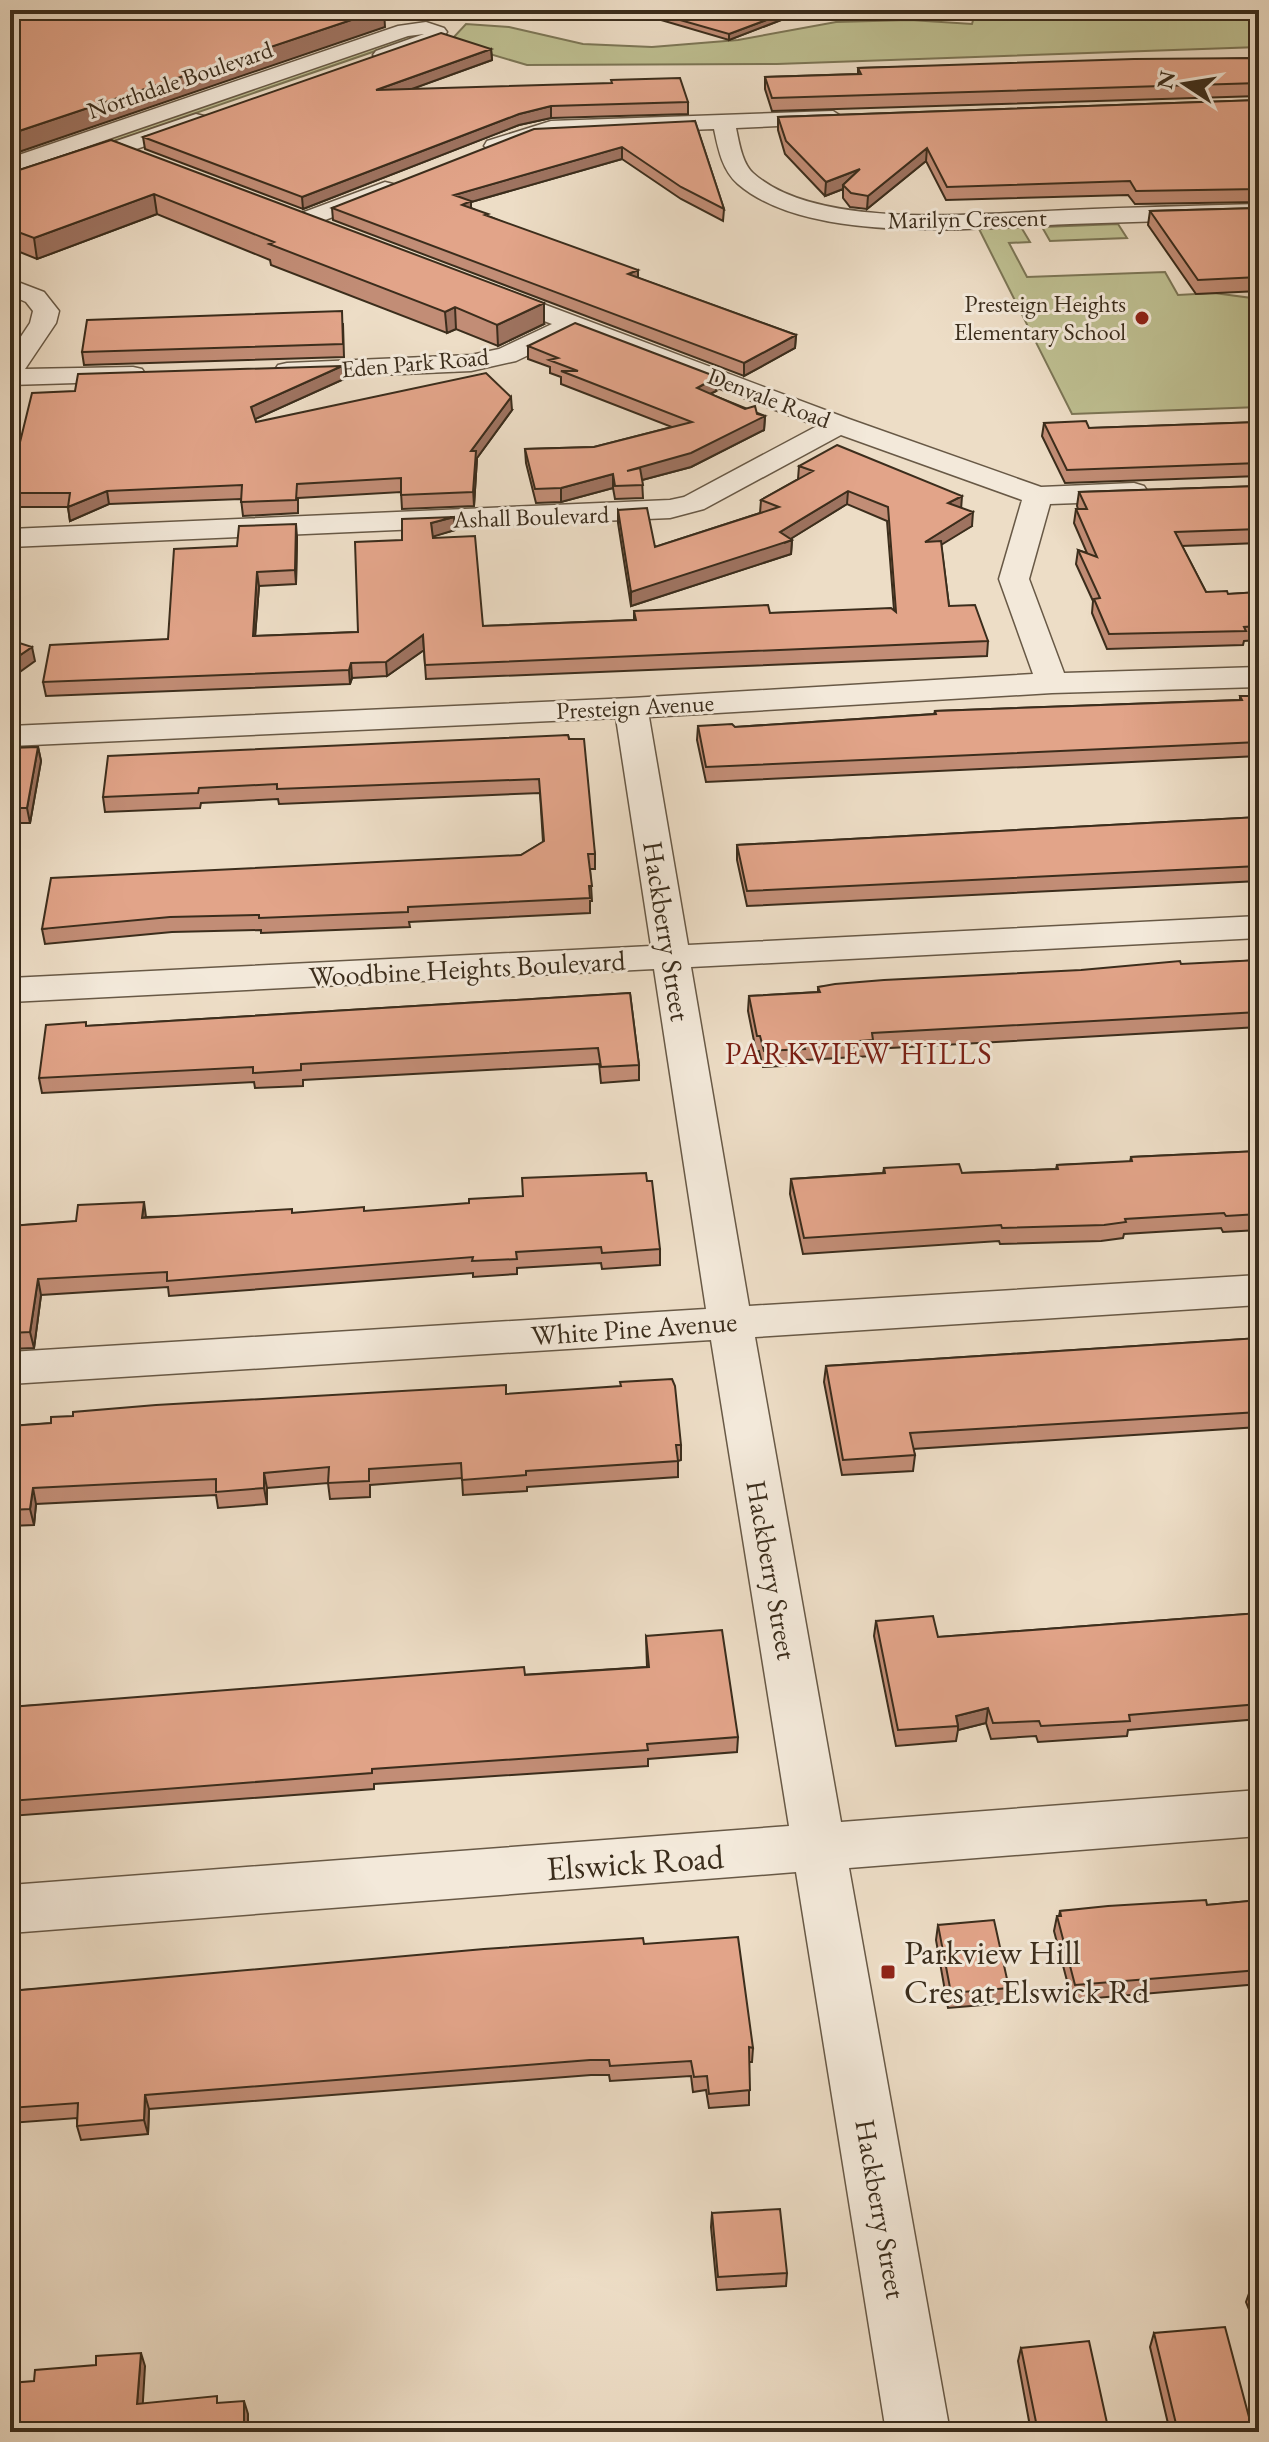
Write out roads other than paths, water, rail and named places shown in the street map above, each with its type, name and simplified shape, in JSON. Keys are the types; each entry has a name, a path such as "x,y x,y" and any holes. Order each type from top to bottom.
{"street":[{"name":"Northdale Boulevard","path":"426,28 437,32 433,38 116,149 11,170 405,30 426,28"},
{"path":"480,152 551,128 849,118"},
{"name":"Marilyn Crescent","path":"723,122 735,164 744,178 764,192 841,216 899,221 967,221 1259,211"},
{"path":"116,149 157,164"},
{"path":"304,220 412,178"},
{"path":"274,209 346,236"},
{"path":"10,286 35,297 46,311 43,323 10,375"},
{"name":"Denvale Road","path":"474,286 839,425 1038,496 1164,491"},
{"name":"Eden Park Road","path":"258,372 471,363 507,355 573,324"},
{"path":"10,375 153,375"},
{"name":"Ashall Boulevard","path":"10,538 670,509 694,503 839,425"},
{"path":"1038,496 1014,579 1052,683"},
{"name":"Presteign Avenue","path":"10,736 631,708 1052,683 1259,677"},
{"name":"Hackberry Street","path":"631,708 730,1322 918,2432"},
{"name":"Woodbine Heights Boulevard","path":"10,990 1259,927"},
{"name":"White Pine Avenue","path":"10,1368 1259,1290"},
{"name":"Elswick Road","path":"10,1909 1259,1813"}],"place":[{"name":"Presteign Heights Elementary School","path":"1142,318"},
{"name":"Parkview Hill Cres at Elswick Rd","path":"888,1972"}],"district":[{"name":"PARKVIEW HILLS","path":"859,1054"}]}
